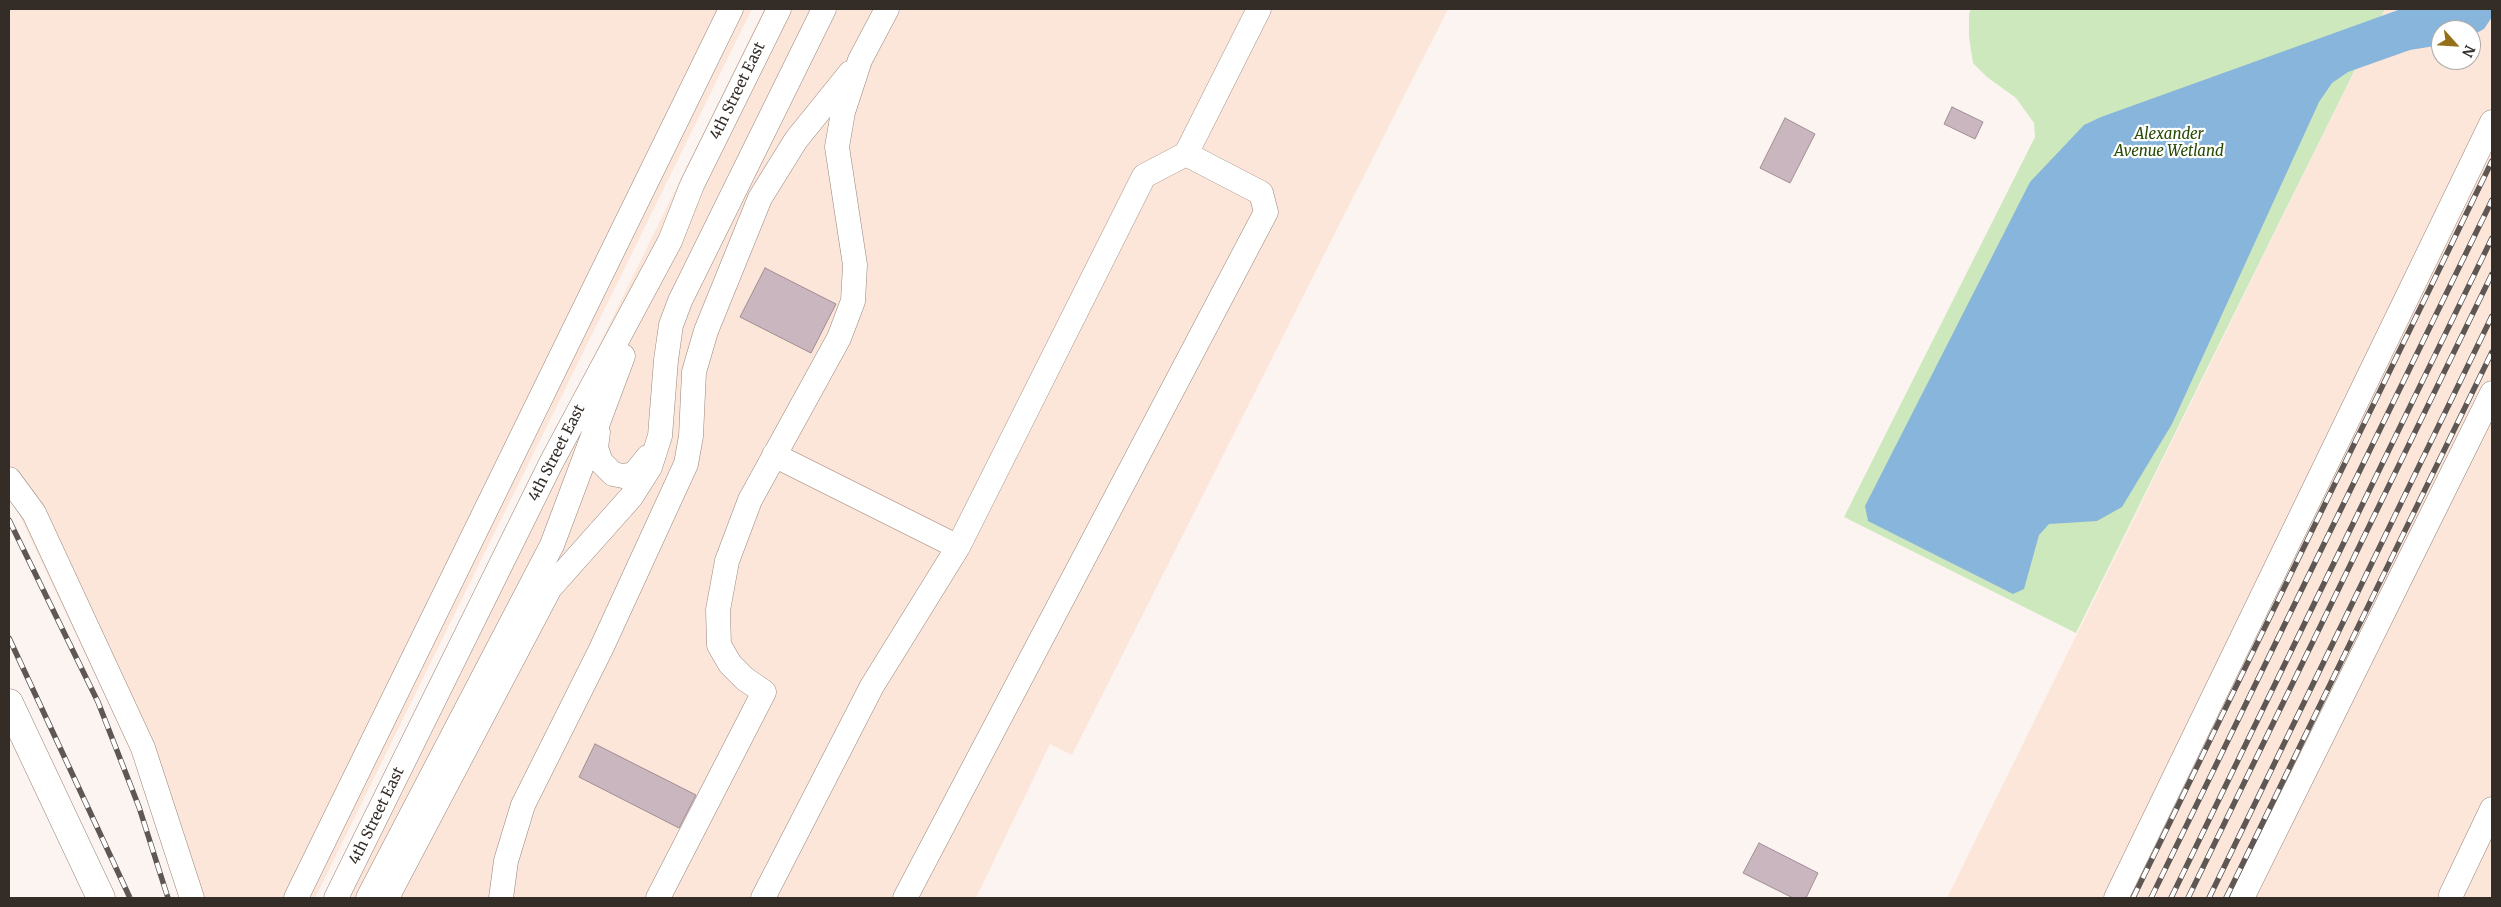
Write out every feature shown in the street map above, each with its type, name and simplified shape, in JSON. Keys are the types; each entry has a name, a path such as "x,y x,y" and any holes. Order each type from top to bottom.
{"highway":[{"path":"9,703 101,898"}],"street":[{"path":"296,898 731,9"},
{"name":"4th Street East","path":"336,898 551,463 670,241 692,185 780,9"},
{"path":"388,898 550,588 631,496 650,467 660,436 666,360 671,325 680,301 824,9"},
{"path":"658,898 764,692 736,669 719,645 718,610 727,562 750,500 839,338 853,301 855,265 837,147 843,112 860,60 887,9"},
{"path":"763,898 872,686 958,547 1144,176 1186,154 1259,9"},
{"path":"501,898 506,861 523,805 601,649 686,464 691,436 694,372 706,331 760,198 796,140 860,60"},
{"path":"2116,898 2492,122"},
{"path":"905,898 1266,212 1261,193 1186,154"},
{"path":"368,898 552,545 670,241"},
{"path":"2242,898 2492,393"},
{"path":"599,420 596,448 601,462 613,474 623,476 634,474 644,465 660,436"},
{"path":"774,456 958,547"},
{"path":"9,479 34,513 144,748 192,898"},
{"path":"2453,897 2490,819"}],"shaded area":[{"path":"9,9 752,9 315,898 179,898 137,764 9,493"},
{"path":"764,9 1448,9 1072,755 1050,744 976,898 328,898"},
{"path":"2385,9 2492,9 2492,898 1947,898"}],"green space":[{"name":"Alexander Avenue Wetland","path":"1971,9 2385,9 2076,633 1844,517 2035,137 2034,123 2016,98 1987,77 1973,63 1969,37 1969,14"}],"water":[{"name":"Alexander Avenue Wetland","path":"2401,9 2492,9 2492,17 2481,31 2481,20 2431,20 2431,47 2410,50 2348,72 2332,83 2319,102 2172,424 2122,507 2097,521 2049,524 2039,535 2024,589 2013,594 1868,521 1865,506 2030,182 2084,125 2101,117"}],"building":[{"path":"1952,107 1983,122 1975,139 1944,124"},
{"path":"1785,118 1815,134 1790,183 1760,168"},
{"path":"765,268 836,304 811,353 740,317"},
{"path":"595,744 696,795 679,828 579,777"},
{"path":"1759,843 1818,873 1806,898 1793,898 1743,873"}],"railway":[{"path":"2133,898 2492,161"},
{"path":"2151,898 2492,200"},
{"path":"2171,898 2492,238"},
{"path":"2188,898 2492,274"},
{"path":"2209,898 2492,316"},
{"path":"2226,898 2492,352"},
{"path":"9,520 98,702 139,807 168,898"},
{"path":"9,638 130,898"}]}
